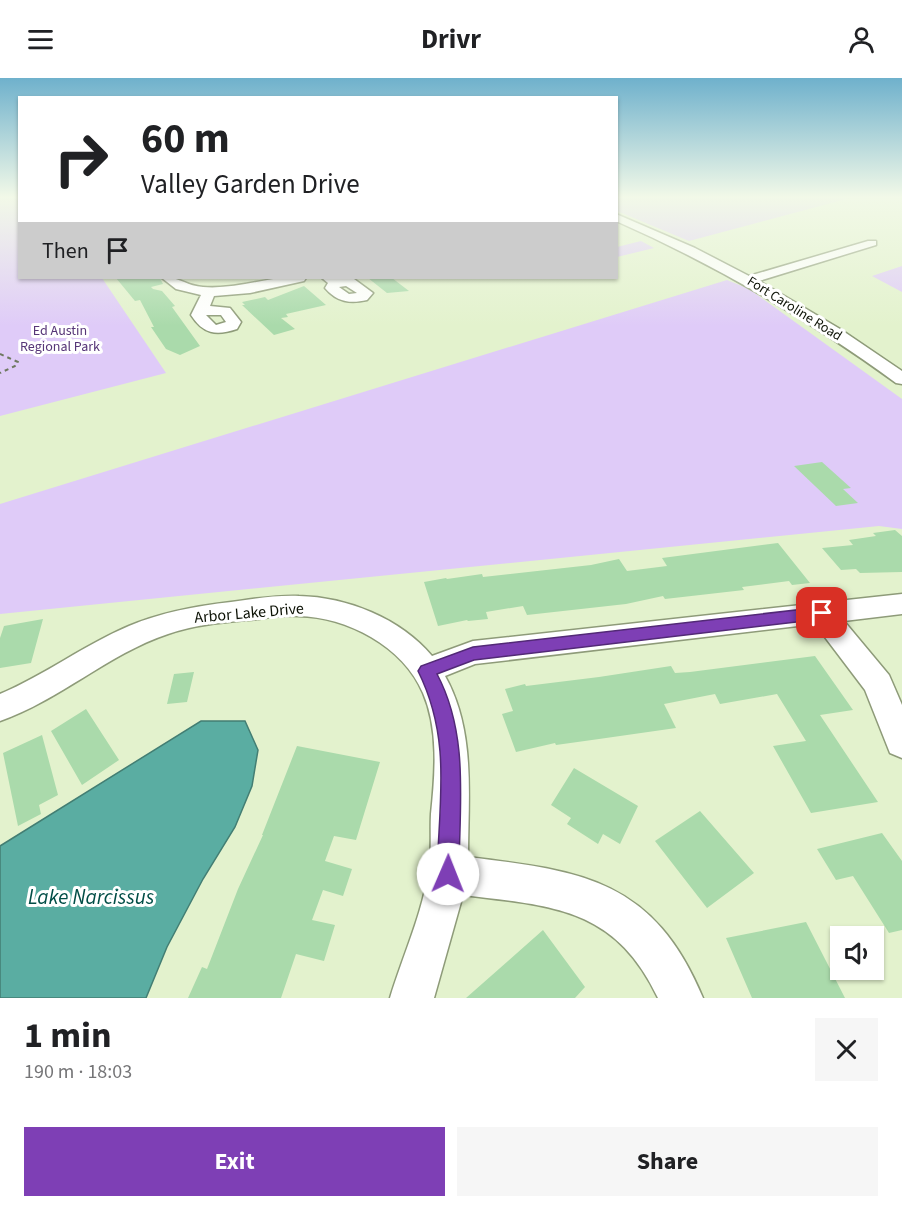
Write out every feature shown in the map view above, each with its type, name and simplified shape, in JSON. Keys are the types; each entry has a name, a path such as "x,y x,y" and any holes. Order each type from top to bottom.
{"street":[{"name":"Fort Caroline Road","path":"672,241 750,280 813,318 902,379"},
{"path":"750,280 872,243"},
{"path":"170,279 183,286 210,291 248,289 294,279"},
{"path":"202,310 210,291"},
{"path":"426,671 473,653 902,604"},
{"name":"Arbor Lake Drive","path":"0,708 30,694 116,644 159,626 194,616 303,606 328,609 374,624 409,650 426,671 438,694 447,725 452,791 449,815 448,874 438,915 412,998"},
{"path":"822,613 878,684 902,743"},
{"path":"448,874 578,893 621,914 639,929 660,957 674,980 681,998"}],"path":[{"path":"0,354 18,362 15,366 0,373"}],"green space":[{"name":"Ed Austin Regional Park","path":"0,241 18,241 18,279 103,279 166,373 0,416"},
{"path":"641,241 654,248 618,257 618,247"},
{"path":"902,266 902,292 872,276"},
{"path":"727,280 749,289 902,399 902,529 879,526 0,614 0,504"}],"water":[{"name":"Lake Narcissus","path":"201,721 245,721 258,750 252,786 235,827 203,879 167,947 146,998 0,998 0,846"}],"building":[{"path":"117,279 160,279 163,284 151,287 162,291 175,306 172,307 200,346 180,355 166,349 151,327 154,327 140,300 135,301"},
{"path":"369,279 393,279 409,291 387,293"},
{"path":"304,286 326,305 286,314 288,317 281,318 295,329 274,335 242,305 245,305 242,302 265,297 268,300"},
{"path":"822,462 851,488 843,489 858,503 836,506 794,466"},
{"path":"895,530 902,536 902,572 860,573 856,569 841,570 822,548 853,545 849,540 876,536 873,533"},
{"path":"778,543 810,583 792,585 789,581 742,587 744,590 665,599 663,596 626,604 527,615 523,606 486,612 488,619 467,620 438,626 424,582 482,574 483,577 591,565 619,559 627,571 667,566 662,558"},
{"path":"43,619 31,663 0,668 0,638 4,626"},
{"path":"815,656 853,710 820,715 878,802 811,813 773,746 806,741 777,694 720,704 715,694 664,704 676,728 556,745 555,743 516,752 502,714 513,711 505,689 525,684 526,686 599,677 671,666 675,673 690,672"},
{"path":"194,672 187,702 167,704 174,674"},
{"path":"86,709 119,760 82,785 51,731"},
{"path":"42,735 58,795 39,805 41,814 18,826 3,753"},
{"path":"297,746 380,762 356,840 334,836 325,861 352,869 343,896 323,890 312,920 335,925 324,961 296,954 281,998 188,998 202,967 207,969"},
{"path":"574,768 638,806 620,844 603,834 598,844 567,824 571,818 551,805"},
{"path":"700,811 754,873 707,908 655,841"},
{"path":"882,833 902,861 902,930 889,933 853,876 836,880 817,849"},
{"path":"806,922 830,969 830,980 836,980 845,998 752,998 726,938"},
{"path":"543,930 585,987 575,998 466,998"}],"route":[{"path":"448,874 449,815 452,791 447,725 438,694 426,671 473,653 822,613"}]}
